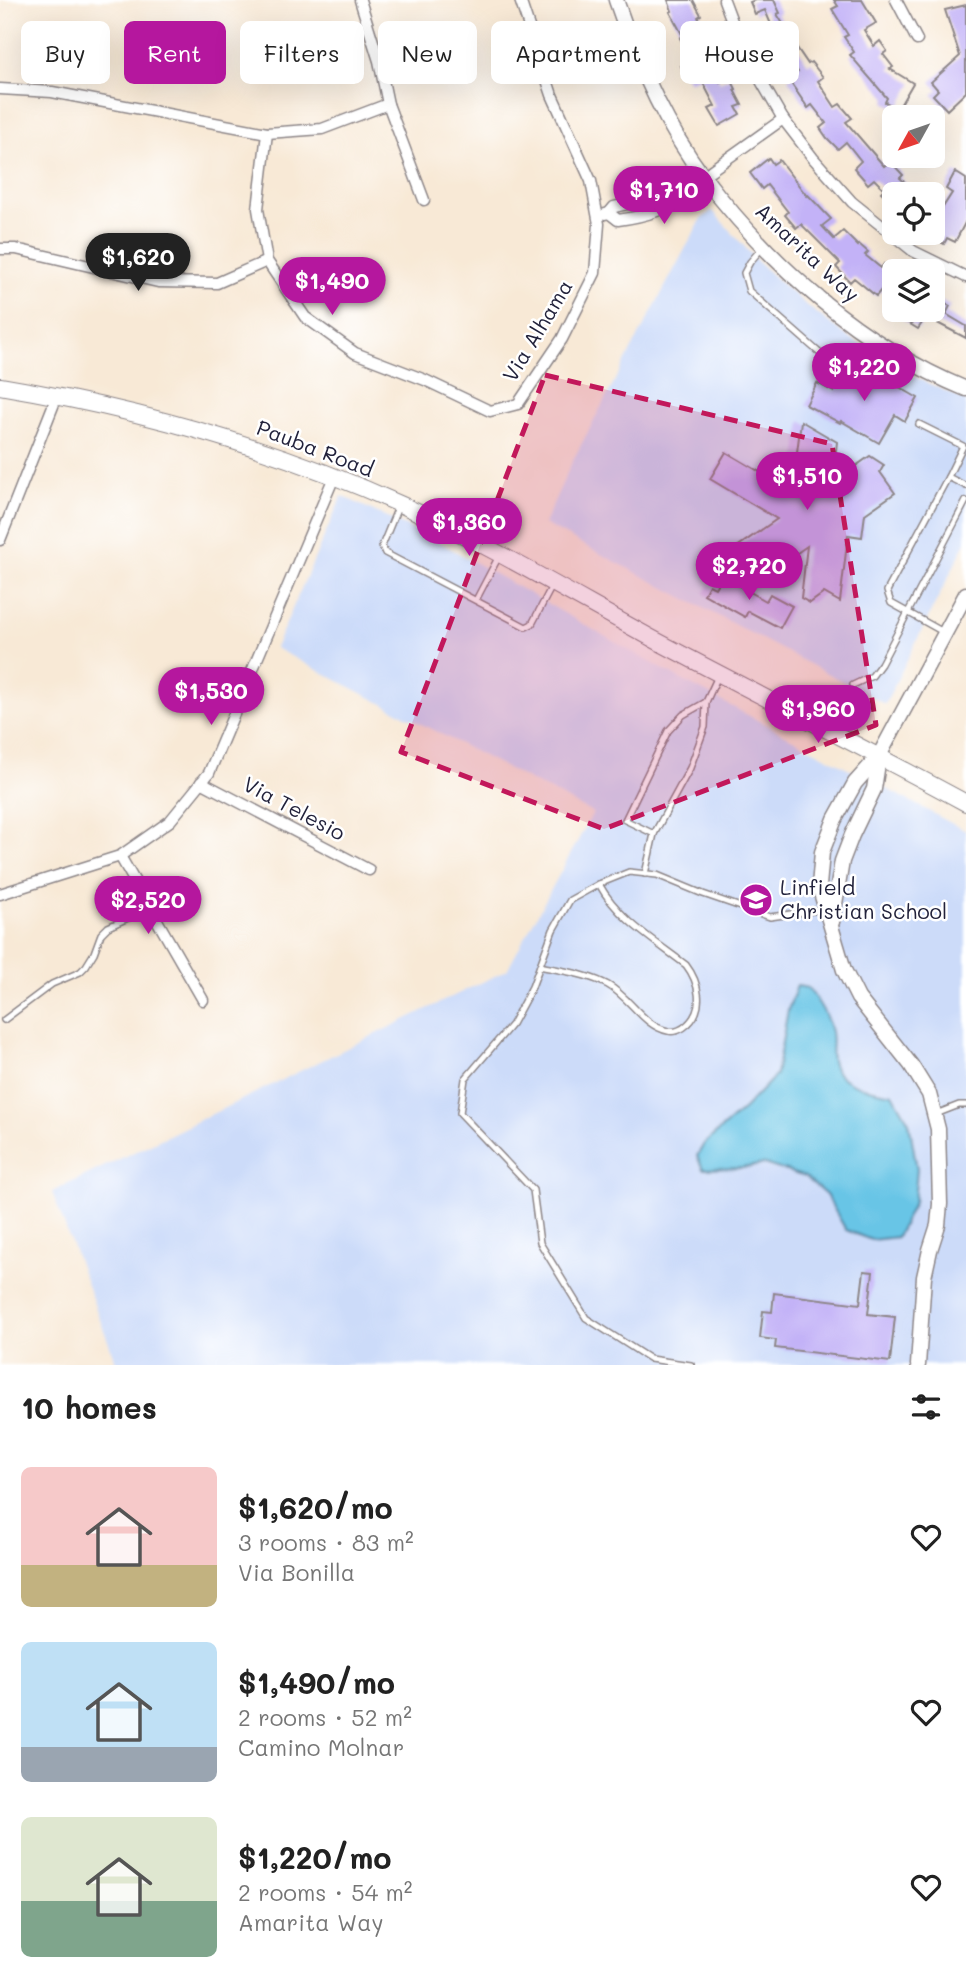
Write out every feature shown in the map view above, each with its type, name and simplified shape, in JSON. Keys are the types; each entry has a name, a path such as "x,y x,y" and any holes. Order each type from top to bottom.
{"main road":[{"name":"Pauba Road","path":"0,386 141,414 186,426 278,456 400,504 500,554 719,674 966,803"}],"street":[{"path":"360,0 379,61 388,104 424,200"},
{"name":"Via Alhama","path":"267,261 305,317 355,353 425,380 490,411 518,404 562,339 595,273 599,224 603,214 592,181 552,95 520,0"},
{"name":"Amarita Way","path":"616,0 635,51 697,181 804,285 847,320 918,366 966,389"},
{"path":"724,0 742,48 783,119 813,158 852,202 913,251 966,277"},
{"path":"896,0 917,40"},
{"path":"0,89 52,92 267,133 322,129 388,104"},
{"path":"603,214 614,206 648,198 684,182 697,181 783,119"},
{"path":"0,249 16,249 158,282 217,283 267,261 258,209 267,133"},
{"path":"0,540 57,396"},
{"path":"0,894 121,856 170,821 209,773 334,477"},
{"path":"918,1365 925,1277 938,1225 940,1204 938,1129 929,1094 911,1065 858,998 844,970 819,886 822,852 835,819 855,783 879,756 966,594"},
{"path":"831,929 842,861 874,789 879,756"},
{"name":"Via Telesio","path":"201,782 369,870"},
{"path":"121,856 202,1000"}],"lane":[{"path":"764,246 744,273 749,291 803,340 823,356 844,357 874,339"},
{"path":"919,424 965,447 887,591 891,603 945,633"},
{"path":"948,477 966,486"},
{"path":"853,685 872,676 877,670 966,500"},
{"path":"400,504 382,546 385,553 526,627 532,624 553,584"},
{"path":"475,600 500,554"},
{"path":"645,874 653,834 690,768 705,727 706,702 719,674"},
{"path":"653,834 625,820 668,731 684,715 706,702"},
{"path":"691,1365 650,1359 586,1318 540,1243 533,1191 460,1113 465,1079 512,1024 532,987 553,930 570,900 599,884 629,872 657,875 770,917 825,909"},
{"path":"540,966 583,976 607,985 626,998 653,1025 671,1032 682,1029 691,1022 699,1002 693,975 686,965 620,914 608,901 599,884"},
{"path":"4,1020 52,984 80,972 94,953 101,934 108,927 150,908"},
{"path":"934,1114 966,1105"}],"highlighted area":[{"path":"545,375 832,444 876,725 604,829 401,752"}],"shaded area":[{"path":"712,210 759,263 806,305 847,336 907,373 966,401 966,542 885,704 544,524 573,460 701,219"},
{"name":"Linfield Christian School","path":"342,496 439,542 680,679 966,831 966,1365 117,1365 52,1192 507,970 593,813 275,648"}],"water":[{"path":"797,986 808,988 825,1014 830,1026 835,1069 856,1085 893,1094 909,1122 917,1169 914,1202 897,1237 871,1240 846,1230 826,1195 805,1177 764,1164 742,1168 703,1169 697,1156 704,1144 745,1108 776,1075 788,1010"}],"building":[{"path":"668,0 693,0 701,15 698,17 700,21 680,21 680,30 670,12 672,11"},
{"path":"774,0 781,21 770,21 765,10 755,14 750,2"},
{"path":"834,0 862,0 876,23 864,30 874,46 880,41 887,51 883,54 893,67 890,69 913,83 900,105 885,102 887,98 850,55 854,52 844,37 848,35 832,9 838,6"},
{"path":"966,5 966,92 947,110 933,95 938,90 931,82 960,56 945,10"},
{"path":"799,51 808,64 811,62 823,77 818,81 835,107 840,104 852,118 846,122 882,164 882,168 896,168 903,175 900,178 904,182 882,182 882,187 874,179 868,184 854,168 861,161 846,142 838,149 820,128 826,123 812,105 808,108 791,84 799,84"},
{"path":"704,84 734,84 742,105 736,107 740,114 719,126 709,109 715,106"},
{"path":"769,158 773,164 779,160 807,196 831,219 822,226 834,239 843,231 868,252 865,255 882,267 882,291 876,296 854,278 850,282 836,267 840,263 801,224 796,228 785,215 788,212 767,185 762,189 750,173"},
{"path":"955,172 966,179 966,221 955,242 947,238 945,242 945,204 952,193 946,189"},
{"path":"945,303 950,306 946,314 966,326 966,338 936,322 945,322"},
{"path":"907,322 923,322 918,329"},
{"path":"848,367 858,373 861,369 871,375 873,372 918,398 905,421 895,415 879,443 806,405 817,383 834,392"},
{"path":"801,421 837,442 832,483 870,456 884,465 880,472 895,493 865,514 862,537 848,535 840,602 824,593 810,603 801,598 807,546 764,576 727,554 777,519 710,479 726,452 792,491"},
{"path":"722,576 766,601 770,594 792,606 780,628 748,611 745,617 704,594 709,585 715,588"},
{"path":"864,1271 873,1272 868,1314 895,1317 890,1362 775,1348 776,1340 760,1338 763,1311 772,1312 774,1293 860,1304"}],"place":[{"name":"Linfield Christian School","path":"756,900"}]}
